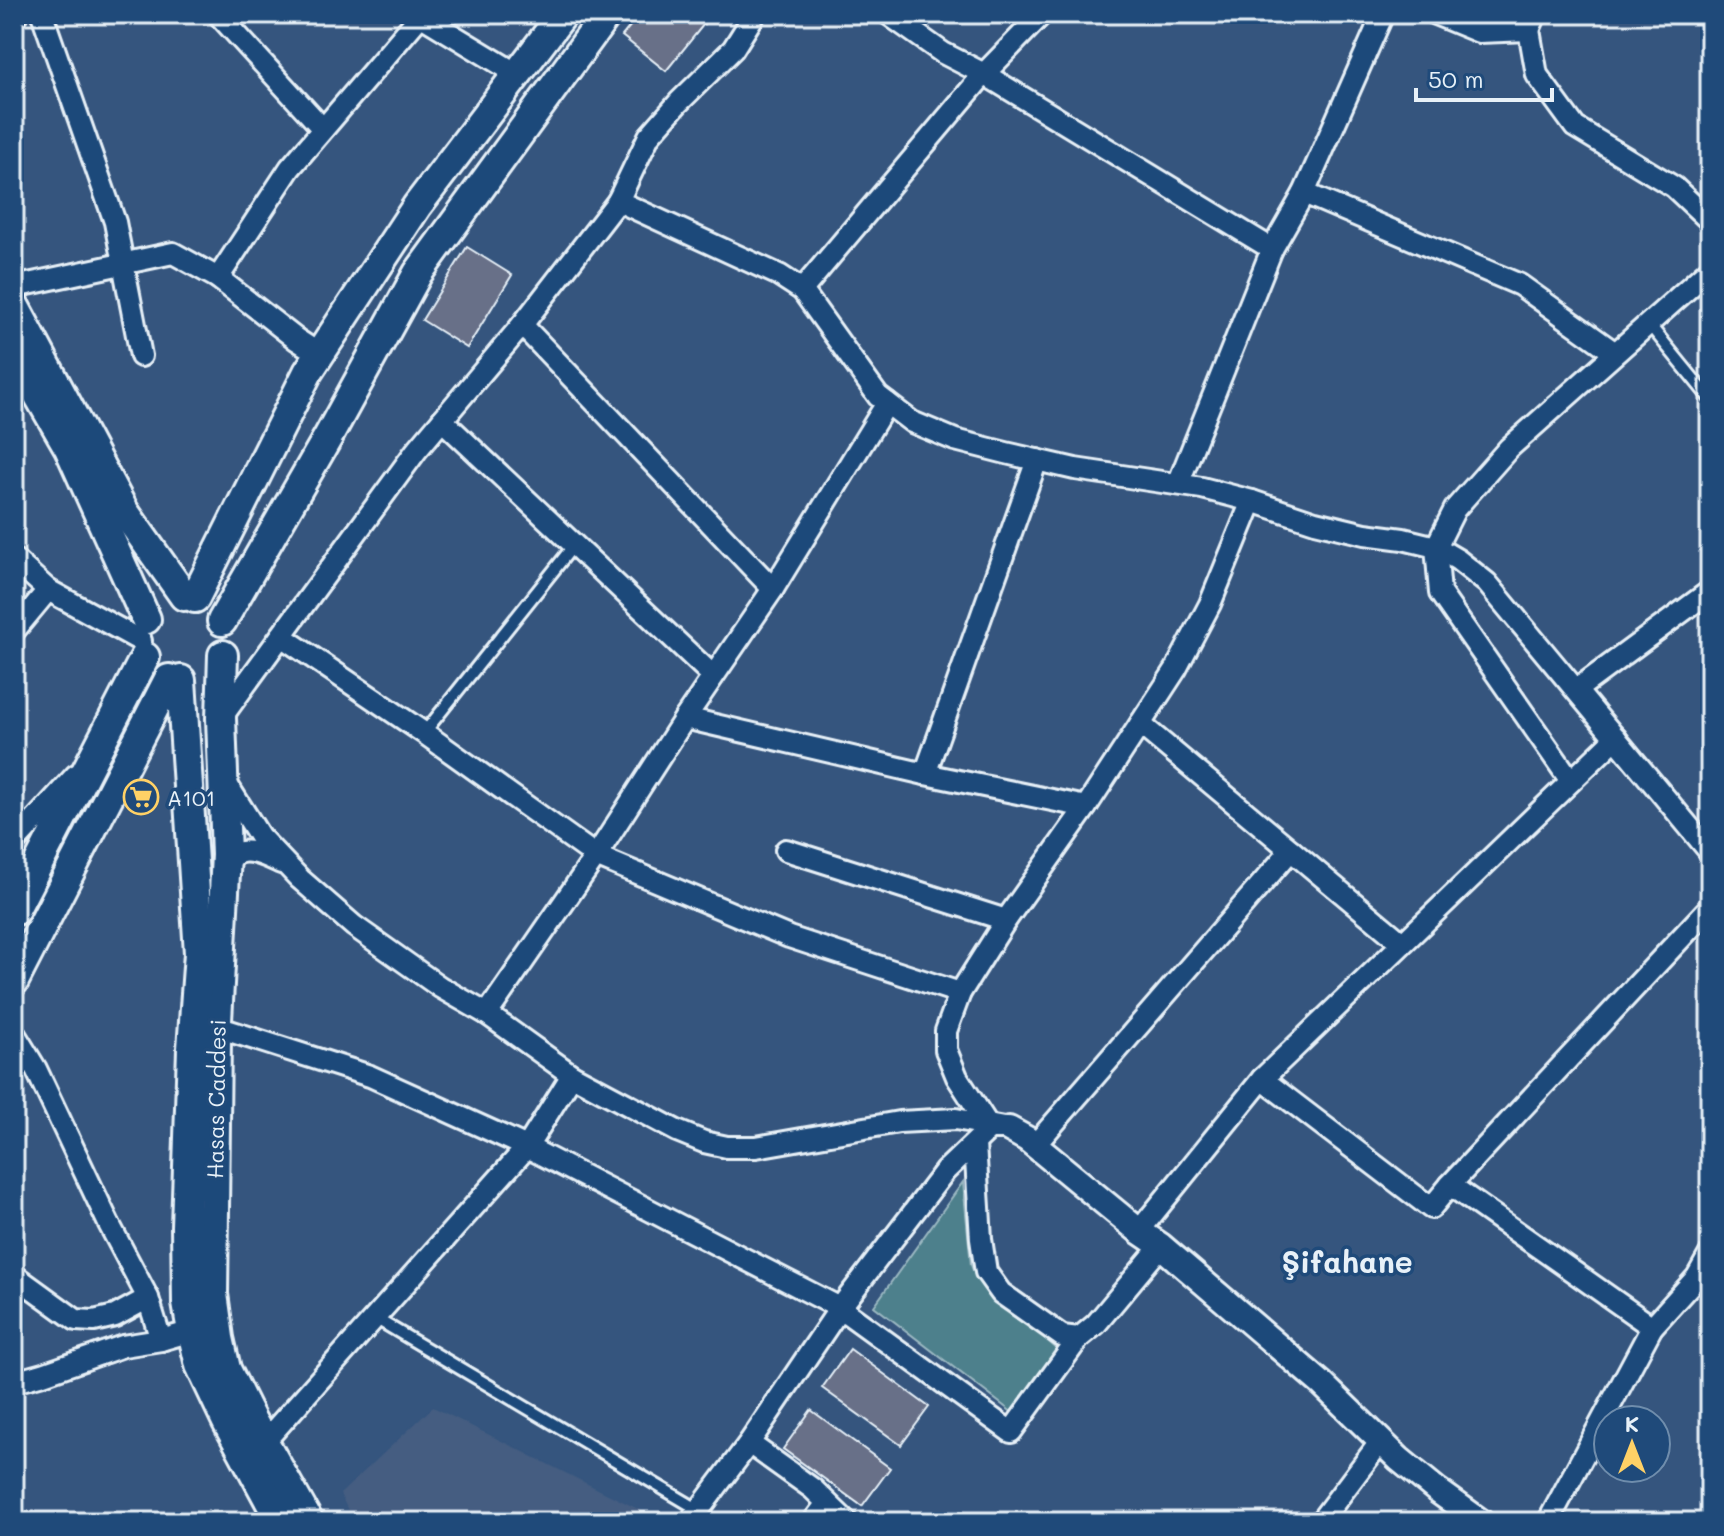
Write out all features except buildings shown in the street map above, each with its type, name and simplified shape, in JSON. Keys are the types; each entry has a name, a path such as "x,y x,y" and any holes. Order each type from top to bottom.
{"main road":[{"path":"189,597 319,354 417,206 563,14"},
{"path":"222,621 418,273 607,14"},
{"path":"14,305 124,511 189,597"},
{"path":"14,353 69,448 144,639 154,669 175,679 197,679 212,670 223,655 226,634 218,614 206,603 189,597 175,597 154,609 144,639 96,753 14,911"},
{"name":"Hasas Caddesi","path":"223,655 221,718 225,873 217,1027 213,1294 226,1369 309,1522"},
{"path":"14,981 175,679"},
{"name":"Hasas Caddesi","path":"175,679 199,953 192,1049 186,1226 187,1303 200,1365 281,1522"}],"street":[{"path":"42,14 115,222 141,356"},
{"path":"218,14 323,129"},
{"path":"221,718 416,451 522,325 618,201 649,136 733,49 755,14"},
{"path":"888,14 943,53 984,74 1272,249"},
{"path":"802,290 984,74 1042,14"},
{"path":"1178,484 1272,249 1304,193 1383,14"},
{"path":"1435,14 1479,32 1532,22 1537,75 1575,127 1674,187 1710,221"},
{"path":"218,278 290,168 419,15 517,74"},
{"path":"1304,193 1520,285 1615,353"},
{"path":"618,201 779,275 802,290 878,396 912,422 955,440 1037,460 1075,469 1202,488 1340,528 1436,547 1458,560 1487,583 1710,852"},
{"path":"14,287 173,253 218,278 319,354"},
{"path":"1571,781 1440,593 1436,547 1455,509 1509,448 1710,269"},
{"path":"522,325 773,589"},
{"path":"487,1014 773,589 887,403"},
{"path":"442,420 713,676"},
{"path":"925,774 1037,460"},
{"path":"998,1127 957,1077 946,1050 946,1031 960,993 1176,669 1210,604 1252,501"},
{"path":"14,559 48,590 144,639"},
{"path":"14,631 48,590"},
{"path":"1576,690 1710,591"},
{"path":"281,636 596,856 789,937 960,993"},
{"path":"685,718 925,774 1086,807"},
{"path":"1140,724 1402,943"},
{"path":"1139,1231 1262,1079 1616,738"},
{"path":"14,843 96,753"},
{"path":"223,778 260,837 300,879 354,926 572,1075 677,1131 727,1147 756,1147 899,1122 956,1119 998,1127 1035,1145 1161,1246 1322,1384 1438,1491 1481,1522"},
{"path":"786,850 1006,920"},
{"path":"1035,1145 1291,850"},
{"path":"225,873 230,859 244,851 288,866"},
{"path":"1262,1079 1431,1208 1710,907"},
{"path":"217,1027 370,1076 527,1147 840,1308 1011,1432 1079,1338 1096,1324 1161,1246"},
{"path":"14,1033 36,1069 109,1224 148,1298 161,1340"},
{"path":"264,1442 527,1147 572,1075"},
{"path":"695,1516 749,1443 840,1308 945,1171 989,1129 998,1127"},
{"path":"975,1144 986,1272 1001,1293 1062,1336 1079,1338"},
{"path":"1450,1185 1652,1327"},
{"path":"1548,1522 1652,1327 1704,1281 1710,1254"},
{"path":"14,1275 76,1320 94,1321 115,1316 148,1298"},
{"path":"14,1382 123,1346 192,1331"},
{"path":"1320,1522 1381,1441"},
{"path":"749,1443 813,1489 847,1522"},
{"path":"813,1522 827,1503"}],"lane":[{"path":"1648,323 1710,399"},
{"path":"424,733 574,545"},
{"path":"375,1318 695,1516"}],"shaded area":[{"path":"433,1407 658,1519 656,1522 354,1522 340,1494"}],"green space":[{"path":"963,1182 971,1265 977,1280 1057,1349 1013,1413 874,1306"}],"place":[{"name":"A101","path":"141,797"}],"district":[{"name":"Şifahane","path":"1347,1261"}]}
